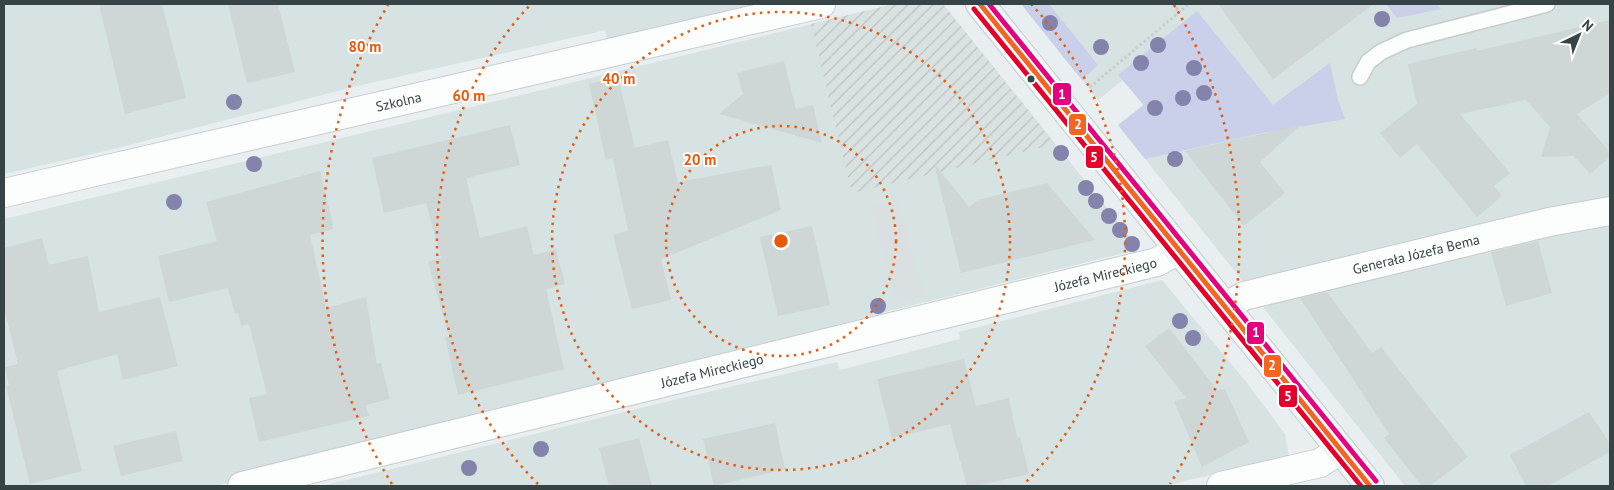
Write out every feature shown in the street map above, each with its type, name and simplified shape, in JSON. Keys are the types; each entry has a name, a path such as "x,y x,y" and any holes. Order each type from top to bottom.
{"street":[{"name":"Szkolna","path":"4,192 821,4"},
{"path":"980,4 1370,486"},
{"name":"Generała Józefa Bema","path":"1225,307 1244,296 1549,222 1610,211"},
{"name":"Józefa Mireckiego","path":"242,486 1157,262 1178,250"},
{"path":"1221,486 1320,463 1340,450"}],"lane":[{"path":"1360,77 1368,62 1382,52 1406,40 1547,4"}],"path":[{"path":"1173,4 1180,12"},
{"path":"1090,87 1189,4"}],"shaded area":[{"path":"4,4 783,4 608,44 605,30 357,86 110,150 4,174"},
{"path":"894,4 943,4 1140,249 881,313 691,368 376,444 216,486 4,486 4,219"},
{"path":"894,4 943,4 1055,144 852,193 811,24"},
{"path":"1021,4 1610,4 1610,196 1245,284 1118,125 1143,105 1123,80 1098,100"},
{"path":"1021,4 1049,4 1098,65 1082,80"},
{"path":"1386,4 1437,4 1441,9 1397,18"},
{"path":"1197,11 1273,105 1330,63 1338,100 1345,119 1262,133 1145,159 1118,125 1144,105 1118,75"},
{"path":"898,199 924,296 897,303 871,207"},
{"path":"1610,224 1610,486 1405,486 1258,301 1491,251 1537,238"},
{"path":"1162,280 1247,383 1285,434 1289,456 1164,486 322,486 837,362 840,370 960,339 959,332"}],"building":[{"path":"99,4 162,4 186,98 125,114"},
{"path":"228,4 278,4 295,72 247,83"},
{"path":"1218,4 1374,4 1273,79"},
{"path":"1610,20 1610,93 1577,114 1610,152 1610,157 1590,174 1574,156 1541,157 1550,127 1526,100 1460,114 1510,173 1494,186 1502,196 1477,217 1417,144 1400,158 1380,133 1417,104 1408,64 1476,48 1477,51"},
{"path":"784,61 796,109 813,105 822,143 719,114 743,94 737,73"},
{"path":"618,77 635,148 668,140 678,182 771,165 781,210 661,259 671,300 632,309 613,235 628,231 613,158 606,160 589,84"},
{"path":"510,125 520,165 466,178 480,238 527,226 534,255 556,249 565,284 546,289 564,369 458,395 445,337 449,336 428,262 441,258 426,203 384,213 372,158"},
{"path":"1301,125 1260,162 1285,193 1244,226 1185,151"},
{"path":"934,163 969,207 978,200 1047,183 1095,240 961,273"},
{"path":"320,171 333,229 310,235 326,308 366,297 377,364 381,363 390,399 366,405 369,416 259,442 249,398 267,394 249,324 241,326 238,312 235,313 228,288 169,302 158,256 217,241 206,202"},
{"path":"812,226 830,305 778,316 760,237"},
{"path":"42,238 49,265 88,256 99,312 160,297 178,366 123,380 117,354 57,371 82,471 30,484 6,386 9,385 5,367 18,364 4,308 4,248"},
{"path":"1538,241 1552,293 1506,306 1491,252"},
{"path":"1327,292 1372,353 1381,347 1468,457 1430,486 1422,486 1384,438 1389,434 1300,298"},
{"path":"1169,328 1217,390 1225,389 1249,442 1202,467 1174,401 1186,398 1145,346"},
{"path":"964,359 976,406 1009,398 1017,438 1020,437 1029,474 976,486 967,486 950,424 892,438 877,379"},
{"path":"1589,412 1610,444 1610,452 1548,486 1526,486 1510,455"},
{"path":"775,423 785,469 714,486 703,439"},
{"path":"176,431 183,461 121,476 113,446"},
{"path":"639,438 652,486 609,486 599,448"}],"transit line":[{"name":"2","path":"980,4 1370,486"},
{"name":"1","path":"989,4 1376,481"},
{"name":"5","path":"974,9 1361,486"}]}
